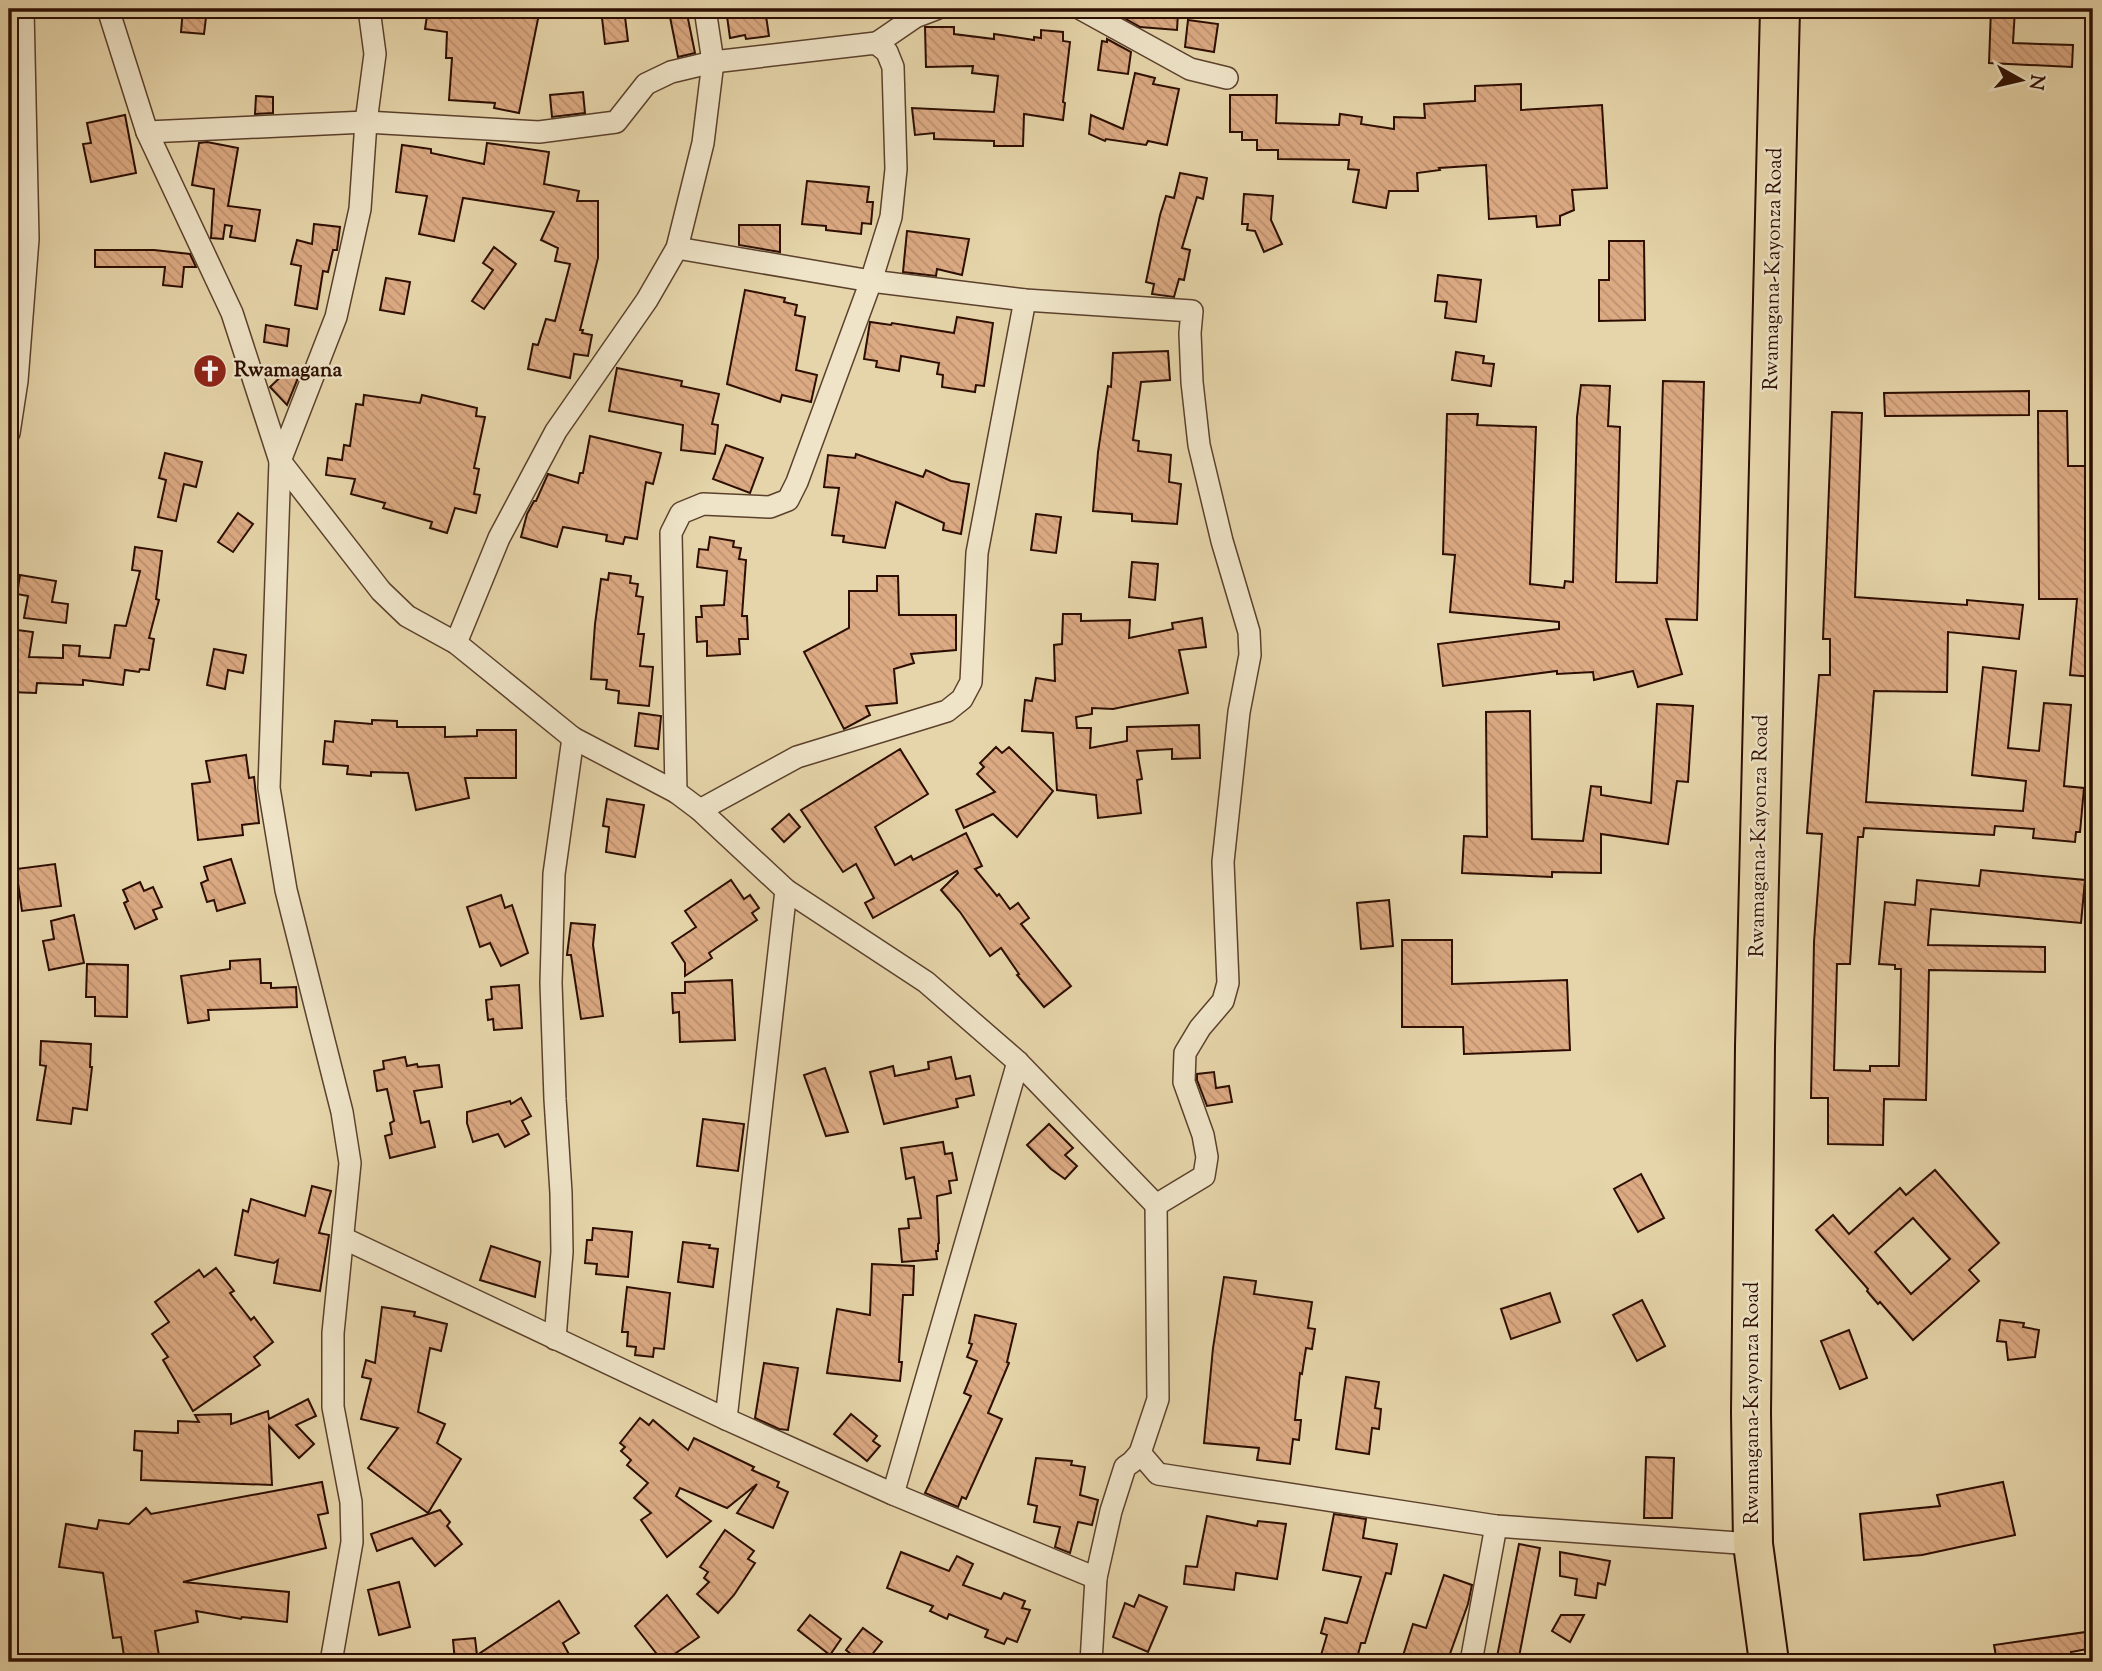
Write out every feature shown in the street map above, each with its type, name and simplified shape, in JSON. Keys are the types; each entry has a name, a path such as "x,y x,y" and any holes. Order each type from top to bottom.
{"highway":[{"name":"Rwamagana-Kayonza Road","path":"1769,1662 1753,1544 1751,1399 1755,1046 1780,9"}],"street":[{"path":"9,433 18,381 28,239 23,9"},
{"path":"108,9 147,132 232,313 280,461 382,591 407,616 456,643 573,738 676,792 700,810 786,890 926,982 1018,1062 1156,1205 1158,1399 1140,1453 1125,1467 1111,1511 1097,1578 1091,1662"},
{"path":"331,1662 352,1542 351,1502 333,1407 333,1333 350,1163 342,1112 286,890 269,788 280,461 335,317 360,209 366,122 375,54 369,9"},
{"path":"456,643 499,538 556,430 647,300 677,248 703,144 713,62 705,9"},
{"path":"147,132 366,122 539,132 616,122 646,84 671,72 713,62 877,43 915,17 936,9"},
{"path":"1081,9 1190,69 1227,78"},
{"path":"676,792 671,533 681,513 703,504 770,507 788,500 797,482 871,281 891,217 896,169 893,67 887,52 877,43"},
{"path":"677,248 871,281 1025,300 1192,311 1192,382 1199,445 1222,541 1249,632 1250,655 1239,712 1223,862 1228,983 1223,1001 1200,1028 1185,1053 1184,1082 1203,1135 1207,1157 1204,1176 1156,1205"},
{"path":"700,810 797,757 947,711 962,699 971,682 974,663 977,553 983,514 1025,300"},
{"path":"555,1339 562,1252 562,1193 551,982 554,874 573,738"},
{"path":"726,1419 786,890"},
{"path":"893,1494 1018,1062"},
{"path":"343,1238 726,1419 893,1494 1097,1578"},
{"path":"1140,1453 1158,1474 1496,1526 1753,1544"},
{"path":"1471,1662 1496,1526"}],"building":[{"path":"183,9 207,9 204,34 181,32"},
{"path":"428,9 540,9 519,113 494,108 495,103 449,100 452,58 446,58 447,32 425,29"},
{"path":"601,9 624,9 628,41 605,44"},
{"path":"686,9 695,53 678,57 669,12"},
{"path":"726,9 765,9 769,36 746,39 745,35 730,38"},
{"path":"1112,9 1173,9 1173,13 1178,13 1177,30 1140,27"},
{"path":"1991,9 2015,9 2013,43 2073,45 2072,67 1989,63"},
{"path":"1188,20 1218,24 1214,52 1185,47"},
{"path":"925,27 954,27 954,34 994,39 994,34 1034,40 1034,37 1041,38 1041,30 1063,32 1063,41 1070,42 1063,120 1024,114 1023,146 994,146 994,141 934,139 934,133 915,135 912,108 994,112 998,76 972,73 973,66 926,67"},
{"path":"1107,39 1131,52 1128,74 1098,70 1102,41 1107,42"},
{"path":"1135,73 1155,78 1153,84 1179,89 1167,145 1148,141 1146,145 1105,141 1089,134 1091,115 1123,129"},
{"path":"1521,84 1521,110 1602,105 1607,188 1572,190 1574,210 1560,216 1560,225 1537,227 1536,216 1489,219 1486,165 1439,168 1440,170 1417,173 1418,191 1389,191 1386,208 1353,202 1359,170 1348,169 1349,160 1278,159 1278,150 1257,150 1257,140 1242,140 1242,132 1230,132 1230,95 1277,95 1276,123 1339,125 1340,114 1362,117 1361,124 1394,129 1394,117 1425,118 1424,104 1475,101 1475,86"},
{"path":"583,92 585,113 552,117 550,95"},
{"path":"256,96 273,97 273,113 255,114"},
{"path":"125,115 136,173 91,182 83,144 91,143 87,123"},
{"path":"199,143 238,148 228,206 260,210 255,241 230,237 232,226 225,225 223,239 211,238 214,189 192,185"},
{"path":"487,143 549,152 544,184 579,191 577,201 598,201 598,258 580,330 592,335 588,356 574,354 570,378 528,369 533,344 538,345 546,319 555,321 570,264 555,261 558,248 541,240 554,212 463,198 454,241 419,234 427,196 396,192 402,145 431,149 431,153 484,164"},
{"path":"1180,173 1207,178 1203,199 1197,197 1182,248 1190,250 1184,280 1179,279 1174,297 1152,294 1154,284 1146,282 1160,215 1166,196 1174,198"},
{"path":"807,181 869,187 867,202 873,202 871,224 862,223 861,234 802,224"},
{"path":"1244,194 1273,196 1271,220 1282,244 1264,252 1255,231 1247,230 1248,224 1242,224"},
{"path":"314,224 340,227 337,250 333,250 328,272 323,271 317,309 295,305 301,266 291,264 297,240 312,244"},
{"path":"739,225 780,225 780,252 739,245"},
{"path":"907,231 969,239 962,275 937,269 936,276 903,272"},
{"path":"1609,241 1644,241 1645,320 1599,321 1599,280 1609,280"},
{"path":"494,247 516,264 484,309 472,301 493,270 483,263"},
{"path":"95,250 154,250 190,254 196,267 184,267 182,287 163,285 165,267 95,267"},
{"path":"1438,275 1481,280 1476,322 1445,318 1447,302 1435,301"},
{"path":"386,278 410,282 404,314 380,310"},
{"path":"745,290 785,298 784,302 797,305 795,315 805,317 796,370 817,375 811,402 782,395 780,402 727,384"},
{"path":"957,317 993,323 984,386 976,385 975,392 942,387 943,375 937,374 939,363 901,356 899,371 876,367 877,361 864,359 870,322 954,333"},
{"path":"266,325 289,329 287,346 264,342"},
{"path":"1168,351 1170,380 1141,382 1133,440 1139,441 1138,451 1171,455 1169,482 1181,484 1177,524 1132,521 1132,514 1093,511 1098,452 1108,386 1111,387 1113,353"},
{"path":"1456,352 1484,356 1483,363 1494,364 1491,386 1452,380"},
{"path":"617,368 682,381 681,386 719,394 712,424 718,425 715,454 681,450 683,425 609,411"},
{"path":"289,369 298,378 287,405 270,387"},
{"path":"1663,381 1704,382 1697,620 1666,619 1682,674 1638,687 1633,671 1594,680 1593,672 1557,674 1557,671 1443,686 1438,644 1559,629 1559,622 1450,612 1455,555 1443,554 1447,414 1478,414 1477,425 1536,427 1530,584 1564,588 1565,581 1573,582 1577,417 1581,385 1610,386 1608,426 1620,427 1616,582 1657,583"},
{"path":"2029,391 2029,415 1885,416 1884,393"},
{"path":"364,395 420,403 422,395 477,408 476,416 485,417 474,468 479,469 474,494 480,495 476,513 455,508 447,533 430,528 432,522 383,508 385,503 351,494 355,479 326,475 328,458 342,460 344,445 350,446 356,404 363,405"},
{"path":"2038,411 2067,411 2068,466 2093,466 2093,677 2070,675 2077,599 2039,599"},
{"path":"1832,412 1862,413 1855,597 1967,605 1967,600 2023,605 2019,639 1948,632 1947,692 1874,691 1866,802 2023,811 2026,781 1972,775 1983,667 2016,671 2008,748 2039,751 2044,703 2071,705 2064,786 2084,788 2080,832 2076,832 2075,842 2033,838 2034,829 1995,826 1994,835 1864,828 1863,837 1858,837 1850,964 1837,964 1834,1070 1870,1071 1870,1066 1899,1066 1901,969 1895,969 1895,965 1879,964 1885,902 1915,905 1917,880 1979,886 1981,870 2085,880 2081,923 1931,909 1928,945 2045,947 2045,972 1929,970 1926,1100 1884,1099 1883,1145 1828,1144 1828,1098 1811,1098 1814,942 1822,834 1807,833 1819,675 1830,675 1830,639 1823,639"},
{"path":"590,436 661,453 653,484 646,482 637,539 625,537 623,544 606,541 607,535 563,527 557,547 521,537 527,514 548,474 578,483 580,473 583,473"},
{"path":"726,445 763,458 750,493 713,479"},
{"path":"165,453 202,462 196,487 184,484 176,521 158,517 166,480 159,478"},
{"path":"856,454 923,477 926,470 951,481 969,484 961,534 943,530 944,523 896,502 885,548 843,542 844,536 832,535 839,488 824,487 828,455 855,458"},
{"path":"238,513 253,524 233,552 218,542"},
{"path":"1036,514 1061,517 1056,553 1031,550"},
{"path":"710,537 734,541 733,547 741,548 739,559 746,560 742,616 747,616 748,639 739,639 740,654 707,656 707,641 697,642 696,617 702,617 701,606 724,605 727,571 697,567 699,549 708,550"},
{"path":"135,547 162,551 156,599 159,600 149,638 154,639 149,670 125,670 123,685 83,680 83,685 37,683 36,693 9,692 9,629 33,632 29,657 63,658 63,645 80,646 79,656 110,658 115,625 126,626 140,571 132,570"},
{"path":"1132,562 1158,564 1155,600 1129,597"},
{"path":"609,573 631,576 630,583 638,584 636,596 643,597 638,634 644,634 640,666 653,667 649,706 618,703 619,691 606,689 607,680 591,679 601,579 608,580"},
{"path":"20,575 56,581 52,602 68,604 66,623 24,618 28,596 17,594"},
{"path":"877,576 898,576 899,615 956,615 956,650 911,654 914,663 894,669 897,703 866,706 870,715 844,729 804,652 849,628 849,591 877,591"},
{"path":"1063,614 1081,614 1081,621 1130,620 1129,638 1173,629 1172,623 1202,618 1206,647 1179,650 1188,693 1113,709 1092,708 1092,714 1076,717 1077,728 1091,728 1090,748 1127,741 1127,727 1199,725 1200,758 1172,759 1172,749 1137,751 1142,779 1137,780 1141,813 1098,818 1096,795 1057,790 1053,733 1022,731 1025,700 1032,701 1036,678 1055,681 1054,645 1062,644"},
{"path":"214,649 246,655 243,673 228,670 225,689 207,685"},
{"path":"1657,704 1693,706 1688,782 1677,781 1668,844 1601,834 1601,873 1552,872 1552,877 1462,873 1464,836 1487,837 1486,712 1530,711 1532,839 1583,841 1591,786 1601,787 1601,795 1651,803"},
{"path":"639,713 661,716 658,749 635,746"},
{"path":"372,720 397,721 397,727 445,727 445,737 477,736 477,730 516,730 516,778 465,778 469,798 416,810 408,773 371,772 371,776 347,774 348,766 323,764 325,741 333,742 335,721 372,724"},
{"path":"996,747 1002,753 1009,747 1053,791 1017,837 993,814 964,828 956,810 995,792 977,774 984,767 980,763"},
{"path":"900,749 928,794 875,827 895,865 911,856 913,860 966,833 982,866 975,869 1010,909 1018,903 1029,918 1021,924 1071,986 1044,1007 1017,975 1019,974 1001,948 990,956 960,912 941,890 957,871 873,918 865,903 874,898 856,864 843,872 801,810"},
{"path":"246,755 249,778 254,777 259,823 242,825 243,835 198,840 192,784 210,782 206,761"},
{"path":"607,799 644,805 635,857 606,852 609,827 603,826"},
{"path":"789,814 800,827 784,842 772,829"},
{"path":"231,859 245,903 217,911 214,900 207,902 201,883 208,880 204,867"},
{"path":"55,864 61,906 22,911 16,869"},
{"path":"731,880 744,899 750,895 759,908 752,913 757,920 709,953 712,958 685,976 685,963 672,943 696,927 685,911"},
{"path":"140,882 144,891 153,887 162,907 153,910 157,919 135,929 124,903 128,901 123,890"},
{"path":"501,895 505,908 512,905 528,953 501,966 490,943 480,947 467,907"},
{"path":"1389,900 1393,946 1361,949 1357,903"},
{"path":"74,915 84,963 49,970 43,941 54,939 51,921"},
{"path":"571,923 595,925 593,945 603,1016 581,1019 571,955 567,955"},
{"path":"1402,940 1452,940 1452,984 1567,980 1570,1050 1464,1054 1463,1027 1402,1027"},
{"path":"260,959 261,983 271,983 271,988 296,987 297,1007 208,1010 209,1020 188,1023 181,976 230,969 230,961"},
{"path":"87,964 128,965 127,1017 95,1016 95,997 86,997"},
{"path":"732,980 735,1040 680,1042 679,1012 673,1013 672,993 685,993 685,982"},
{"path":"519,985 522,1028 494,1030 493,1019 488,1020 486,1000 492,999 491,987"},
{"path":"41,1041 91,1044 92,1067 87,1110 73,1108 71,1124 37,1120 46,1066 40,1065"},
{"path":"405,1057 407,1066 439,1065 442,1087 414,1091 421,1123 429,1121 435,1147 390,1158 385,1136 392,1134 390,1123 394,1121 387,1089 377,1091 374,1071 384,1069 383,1061"},
{"path":"951,1057 956,1079 970,1076 974,1095 956,1099 958,1107 884,1124 870,1072 893,1066 895,1076 929,1069 928,1062"},
{"path":"825,1068 848,1132 826,1136 804,1075"},
{"path":"1214,1072 1216,1088 1229,1086 1232,1102 1207,1106 1197,1074"},
{"path":"521,1098 531,1116 522,1121 529,1134 505,1147 498,1134 473,1142 467,1123 467,1112 510,1101 511,1104"},
{"path":"703,1119 744,1124 738,1171 697,1166"},
{"path":"1049,1124 1073,1148 1065,1155 1077,1166 1065,1179 1027,1145"},
{"path":"943,1142 945,1154 952,1153 957,1180 949,1181 951,1193 937,1196 937,1259 902,1262 899,1229 909,1228 908,1219 921,1218 914,1177 906,1179 901,1148"},
{"path":"1935,1170 1999,1243 1969,1270 1979,1281 1913,1340 1880,1302 1878,1304 1816,1230 1833,1215 1849,1234 1900,1188 1906,1195","holes":["1913,1218 1950,1259 1911,1294 1875,1252"]},
{"path":"1641,1174 1664,1218 1638,1232 1614,1189"},
{"path":"312,1186 331,1191 319,1233 329,1235 320,1291 274,1283 278,1260 274,1263 235,1255 243,1210 248,1212 251,1199 305,1216"},
{"path":"593,1228 632,1232 628,1277 596,1274 597,1264 585,1263 587,1240 592,1240"},
{"path":"683,1242 710,1245 709,1248 718,1249 713,1287 678,1282"},
{"path":"491,1246 540,1262 535,1297 480,1280"},
{"path":"872,1264 914,1266 913,1295 903,1295 900,1381 827,1373 837,1309 870,1315"},
{"path":"216,1268 234,1291 230,1293 251,1320 254,1317 273,1342 254,1357 260,1365 193,1411 163,1360 168,1357 152,1334 169,1322 155,1302 199,1270 204,1277"},
{"path":"1224,1277 1256,1281 1254,1294 1312,1302 1308,1328 1315,1329 1312,1349 1306,1348 1302,1374 1300,1373 1295,1420 1301,1420 1299,1440 1293,1439 1290,1464 1257,1460 1259,1448 1204,1443 1213,1348"},
{"path":"627,1287 670,1293 664,1349 654,1348 653,1357 635,1355 636,1347 627,1346 628,1332 622,1332"},
{"path":"1550,1293 1560,1322 1511,1339 1501,1309"},
{"path":"1642,1300 1665,1346 1637,1361 1613,1315"},
{"path":"382,1307 415,1312 414,1316 447,1324 441,1351 430,1348 418,1412 445,1424 437,1443 461,1459 428,1513 368,1468 398,1428 361,1419 371,1379 362,1377 366,1360 375,1363"},
{"path":"975,1315 1016,1324 1007,1362 1009,1363 988,1413 1002,1419 966,1499 962,1497 958,1507 925,1493 971,1396 964,1393 977,1361 967,1357 972,1344 969,1343"},
{"path":"2000,1320 2024,1323 2023,1327 2039,1330 2035,1357 2008,1360 2006,1342 1997,1341"},
{"path":"1849,1330 1867,1378 1840,1389 1821,1341"},
{"path":"764,1363 798,1368 788,1430 779,1429 755,1418"},
{"path":"1346,1377 1379,1382 1375,1408 1381,1409 1379,1429 1372,1428 1369,1454 1336,1449"},
{"path":"308,1399 316,1416 296,1425 314,1444 299,1458 269,1426 272,1485 141,1480 142,1451 134,1450 135,1431 178,1433 178,1421 199,1422 195,1415 231,1414 231,1424 268,1411 269,1419"},
{"path":"851,1414 877,1436 873,1441 880,1446 867,1461 834,1434"},
{"path":"640,1418 649,1425 653,1420 688,1450 694,1438 779,1482 777,1487 788,1492 773,1528 737,1513 757,1484 727,1508 680,1488 676,1496 711,1521 667,1557 641,1520 651,1513 634,1498 648,1483 627,1465 631,1460 621,1451 625,1447 620,1443"},
{"path":"1646,1457 1674,1458 1672,1518 1644,1518"},
{"path":"1036,1458 1072,1461 1071,1465 1085,1467 1080,1495 1098,1500 1092,1525 1078,1522 1070,1553 1055,1547 1060,1527 1034,1522 1037,1506 1028,1504"},
{"path":"322,1482 328,1513 318,1515 326,1548 183,1582 289,1592 287,1622 241,1619 196,1611 198,1622 155,1631 160,1662 125,1662 121,1637 113,1638 103,1573 59,1567 66,1524 97,1529 99,1520 129,1524 146,1508 151,1514"},
{"path":"2003,1482 2015,1535 1922,1555 1864,1560 1860,1514 1940,1506 1937,1495"},
{"path":"440,1510 450,1522 447,1526 462,1544 435,1566 412,1538 377,1551 371,1534"},
{"path":"1334,1514 1366,1519 1363,1538 1397,1544 1391,1574 1386,1573 1365,1643 1361,1643 1356,1662 1319,1662 1327,1635 1321,1633 1325,1618 1347,1623 1361,1577 1323,1570"},
{"path":"1207,1516 1257,1526 1258,1521 1286,1524 1277,1579 1236,1573 1234,1590 1184,1584 1186,1566 1197,1567"},
{"path":"725,1530 754,1551 748,1559 755,1563 734,1595 718,1613 697,1594 709,1582 704,1578 708,1572 700,1567"},
{"path":"1519,1544 1540,1548 1518,1662 1496,1662"},
{"path":"901,1552 949,1571 957,1556 973,1564 963,1585 1001,1599 1004,1593 1025,1601 1022,1608 1030,1610 1017,1642 1007,1638 1004,1644 985,1637 988,1630 949,1614 947,1619 930,1611 933,1606 887,1588"},
{"path":"1560,1552 1610,1561 1605,1585 1598,1583 1596,1598 1575,1595 1577,1579 1560,1576"},
{"path":"1444,1575 1472,1585 1447,1662 1401,1662 1413,1624 1426,1628"},
{"path":"399,1582 410,1627 379,1635 368,1590"},
{"path":"667,1595 699,1637 663,1662 635,1626"},
{"path":"1139,1595 1167,1607 1148,1652 1113,1637 1125,1603 1134,1607"},
{"path":"559,1601 579,1633 563,1643 573,1662 455,1662 453,1640 475,1638 477,1655"},
{"path":"810,1615 841,1639 830,1655 798,1630"},
{"path":"1561,1615 1584,1615 1570,1642 1552,1631"},
{"path":"863,1628 882,1642 866,1662 861,1662 846,1650"},
{"path":"2093,1631 2093,1648 2071,1652 2072,1662 1997,1662 1994,1645"}],"place":[{"name":"Rwamagana","path":"210,371"}]}
